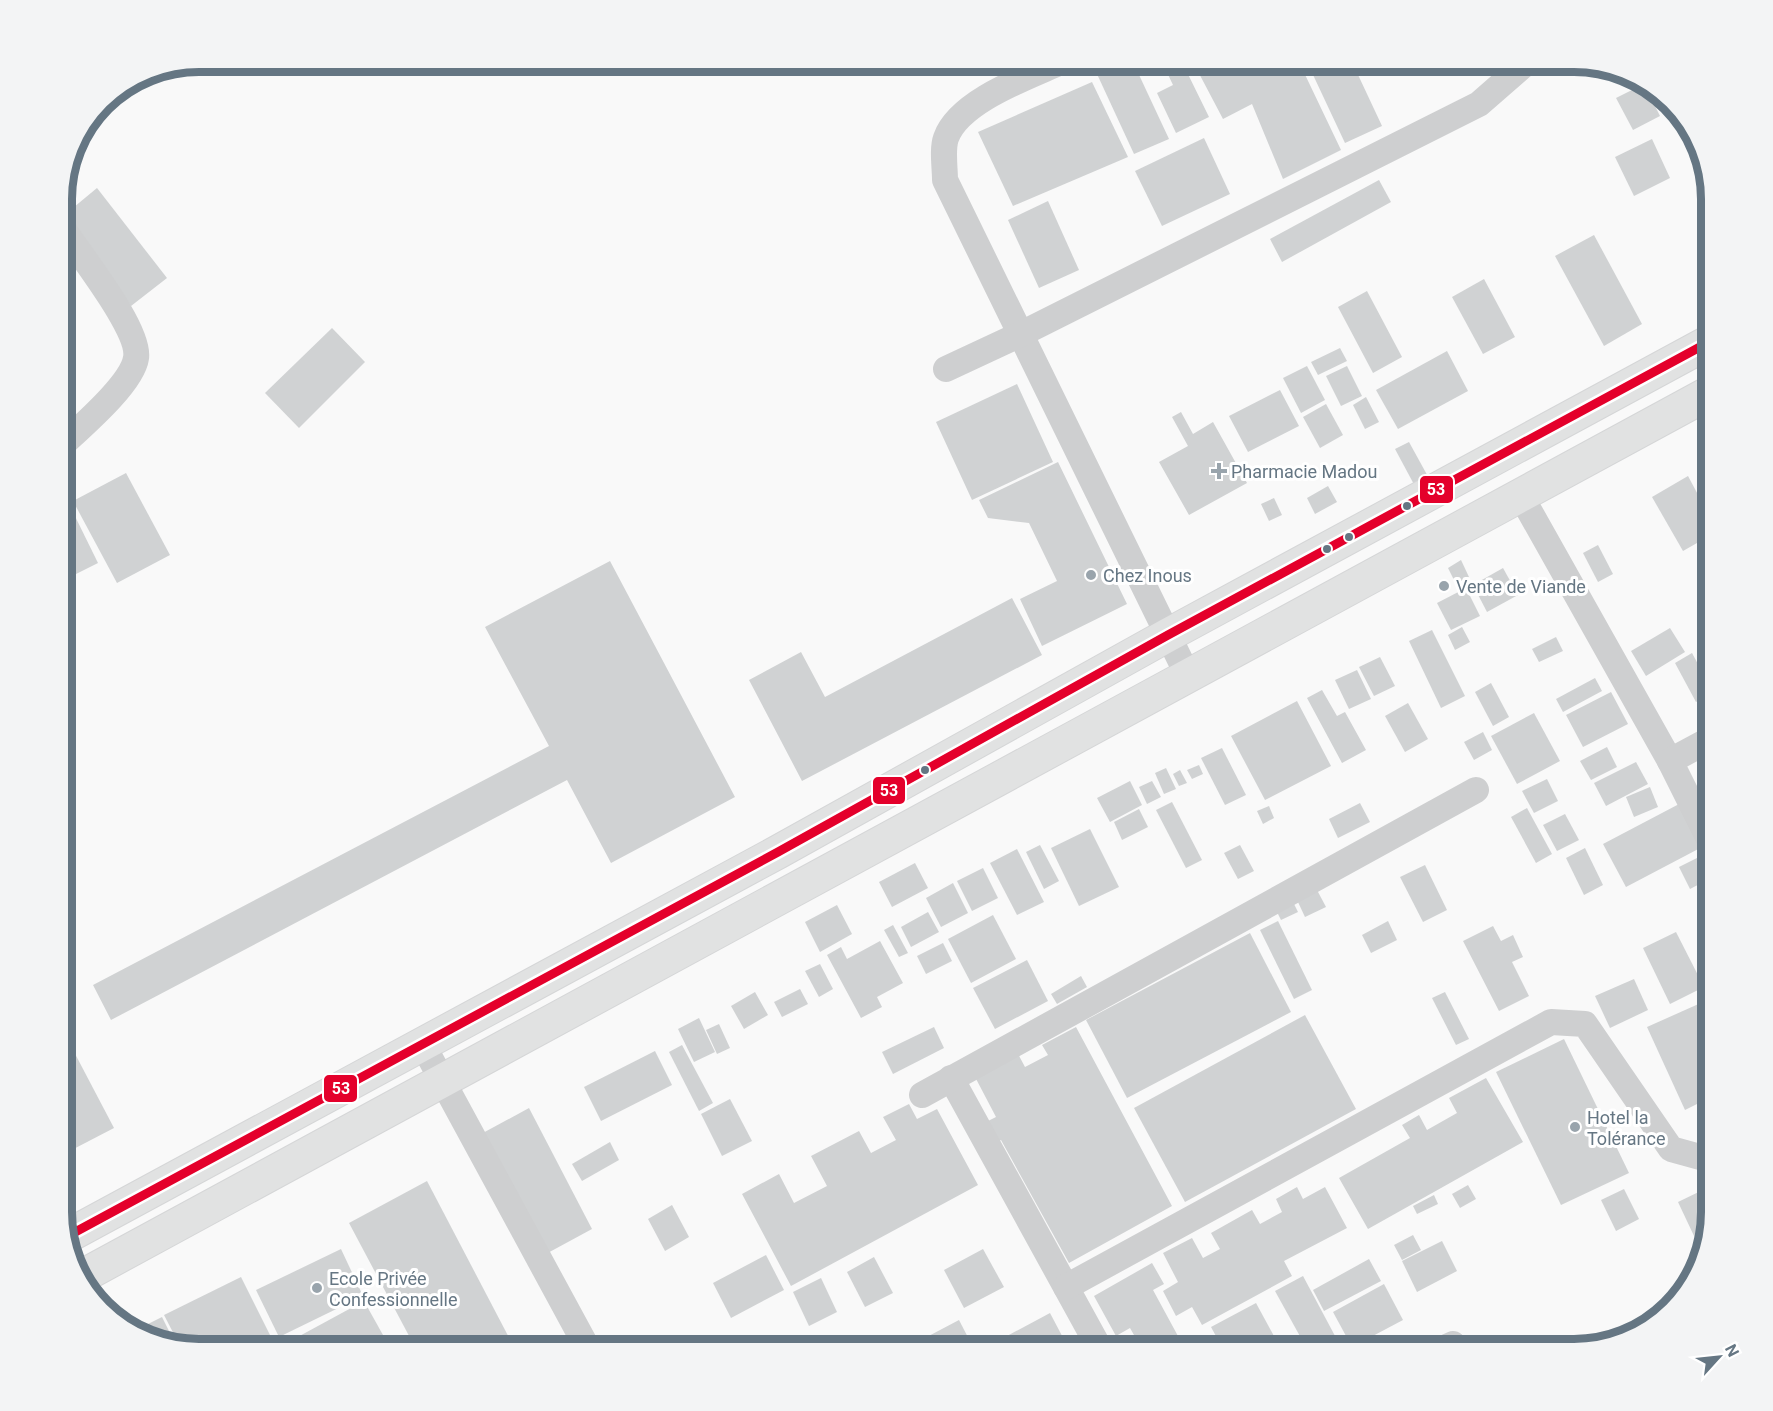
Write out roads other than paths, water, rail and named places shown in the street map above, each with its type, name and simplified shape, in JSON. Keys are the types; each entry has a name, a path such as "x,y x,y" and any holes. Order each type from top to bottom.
{"main road":[{"path":"74,1234 788,847 1168,635 1701,347"},
{"path":"88,1273 1701,398"}],"street":[{"path":"1040,72 986,97 959,118 945,138 945,180 1188,676"},
{"path":"946,369 1021,334 1479,104 1516,72"},
{"path":"72,242 127,322 134,341 136,359 118,390 72,435"},
{"path":"1521,496 1670,761 1701,822"},
{"path":"1670,761 1701,745"},
{"path":"922,1095 1476,790"},
{"path":"1066,1287 1551,1022 1585,1024 1671,1149 1701,1157"},
{"path":"423,1045 582,1339"},
{"path":"951,1078 1094,1339"}],"place":[{"name":"Pharmacie Madou","path":"1219,471"},
{"name":"Chez Inous","path":"1091,575"},
{"name":"Vente de Viande","path":"1444,586"},
{"name":"Hotel la Tolérance","path":"1575,1127"},
{"name":"Ecole Privée Confessionnelle","path":"317,1288"}]}
